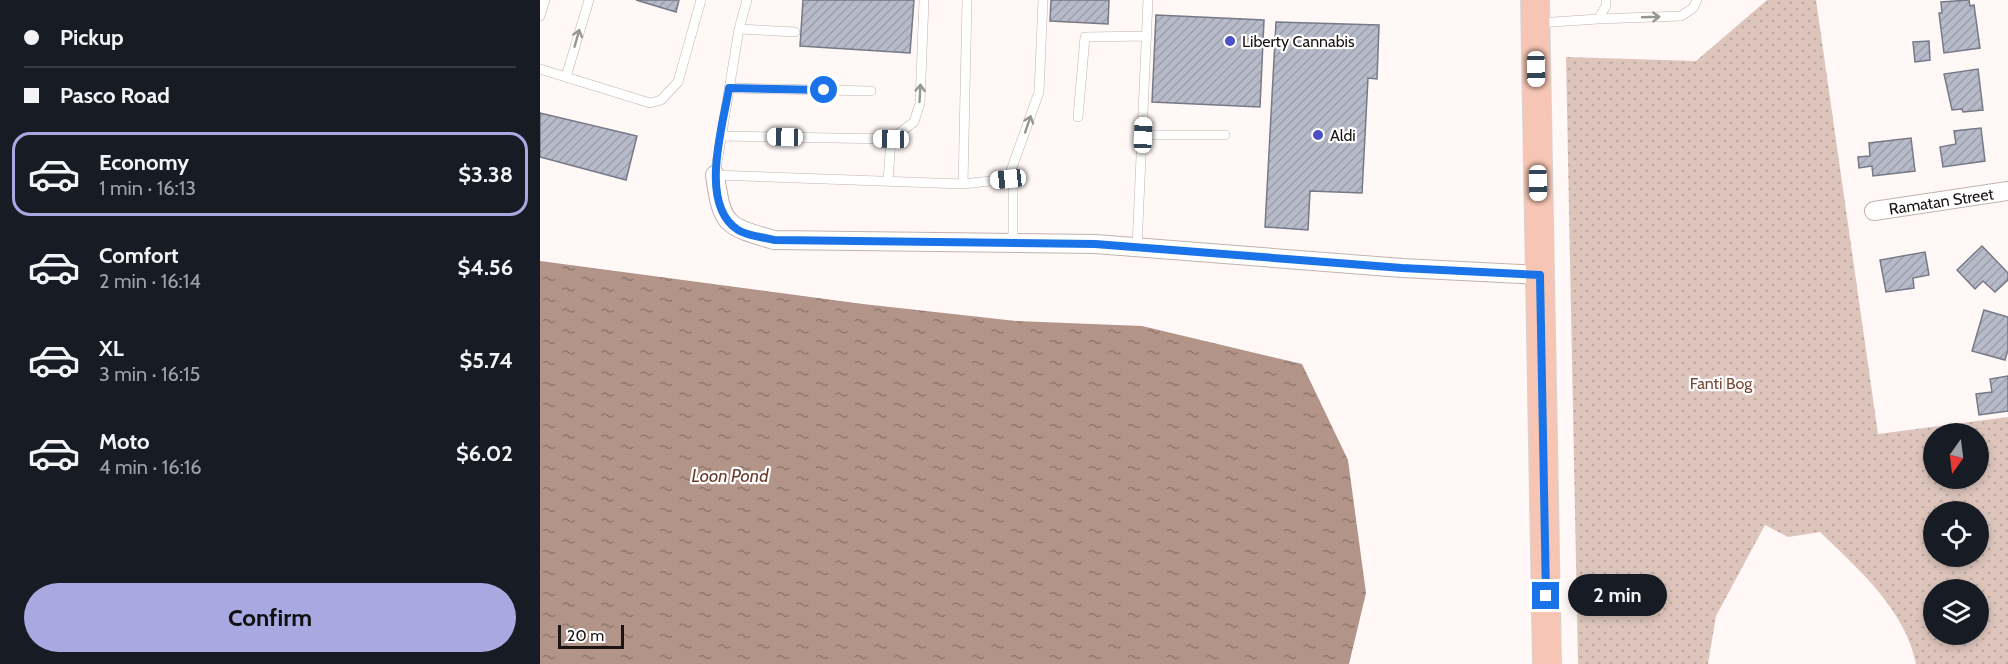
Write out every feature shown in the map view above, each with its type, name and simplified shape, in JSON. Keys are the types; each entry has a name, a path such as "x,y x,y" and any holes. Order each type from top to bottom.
{"main road":[{"path":"1535,12 1547,664"}],"street":[{"path":"715,175 720,211 738,230 774,240 1013,242 1137,247 1402,268 1540,275"},
{"name":"Ramatan Street","path":"1874,211 2008,191"}],"lane":[{"path":"540,16 545,0"},
{"path":"566,77 588,0"},
{"path":"540,69 650,103 661,100 678,82 701,0"},
{"path":"747,0 739,29 715,175 963,184 1008,179"},
{"path":"721,136 891,139 914,122 920,104 924,0"},
{"path":"963,184 967,0"},
{"path":"1008,179 1039,92 1043,0"},
{"path":"1137,247 1148,0"},
{"path":"1598,19 1606,6 1606,0"},
{"path":"1535,12 1598,19 1681,16 1693,8 1697,0"},
{"path":"739,29 795,32"},
{"path":"1078,117 1085,37 1147,36"},
{"path":"729,88 871,91"},
{"path":"1143,135 1225,135"},
{"path":"888,181 891,139"},
{"path":"1008,179 1013,187 1013,242"}],"green space":[{"name":"Fanti Bog","path":"1767,0 1816,0 1878,434 1923,428 1923,489 1989,489 1989,423 1962,423 2008,417 2008,664 1916,664 1902,625 1891,608 1864,576 1820,532 1788,537 1765,525 1716,616 1708,664 1578,664 1566,57 1696,61"}],"water":[{"name":"Loon Pond","path":"540,261 863,304 1016,321 1142,326 1302,364 1348,460 1366,593 1349,664 540,664"}],"building":[{"path":"636,0 679,0 676,12"},
{"path":"803,0 914,0 910,53 800,46"},
{"path":"1051,0 1109,0 1108,24 1050,21"},
{"path":"1969,0 1970,6 1974,5 1980,48 1944,53 1939,13 1942,13 1941,2"},
{"path":"1156,15 1264,20 1260,107 1152,102"},
{"name":"Aldi","path":"1276,22 1379,25 1377,79 1368,78 1362,193 1310,191 1308,230 1265,227"},
{"path":"1929,41 1930,60 1915,62 1913,42"},
{"path":"1978,69 1983,110 1963,112 1962,109 1952,110 1944,74"},
{"path":"540,113 637,136 626,180 540,157"},
{"path":"1981,128 1985,161 1943,167 1940,147 1956,144 1954,131"},
{"path":"1911,138 1915,171 1873,176 1872,166 1859,168 1858,157 1870,156 1869,143"},
{"path":"1982,246 2008,273 2008,280 1995,292 1983,281 1975,289 1957,270"},
{"path":"1925,252 1929,275 1913,278 1914,288 1886,292 1880,260"},
{"path":"1984,310 2008,317 2008,350 2005,360 1972,351"},
{"path":"2008,376 2008,411 1979,415 1976,394 1992,392 1990,379"}],"place":[{"name":"Liberty Cannabis","path":"1230,41"},
{"name":"Aldi","path":"1318,135"}],"route":[{"path":"824,90 729,88 715,175 720,211 738,230 774,240 1095,244 1402,268 1540,275 1546,596"}]}
